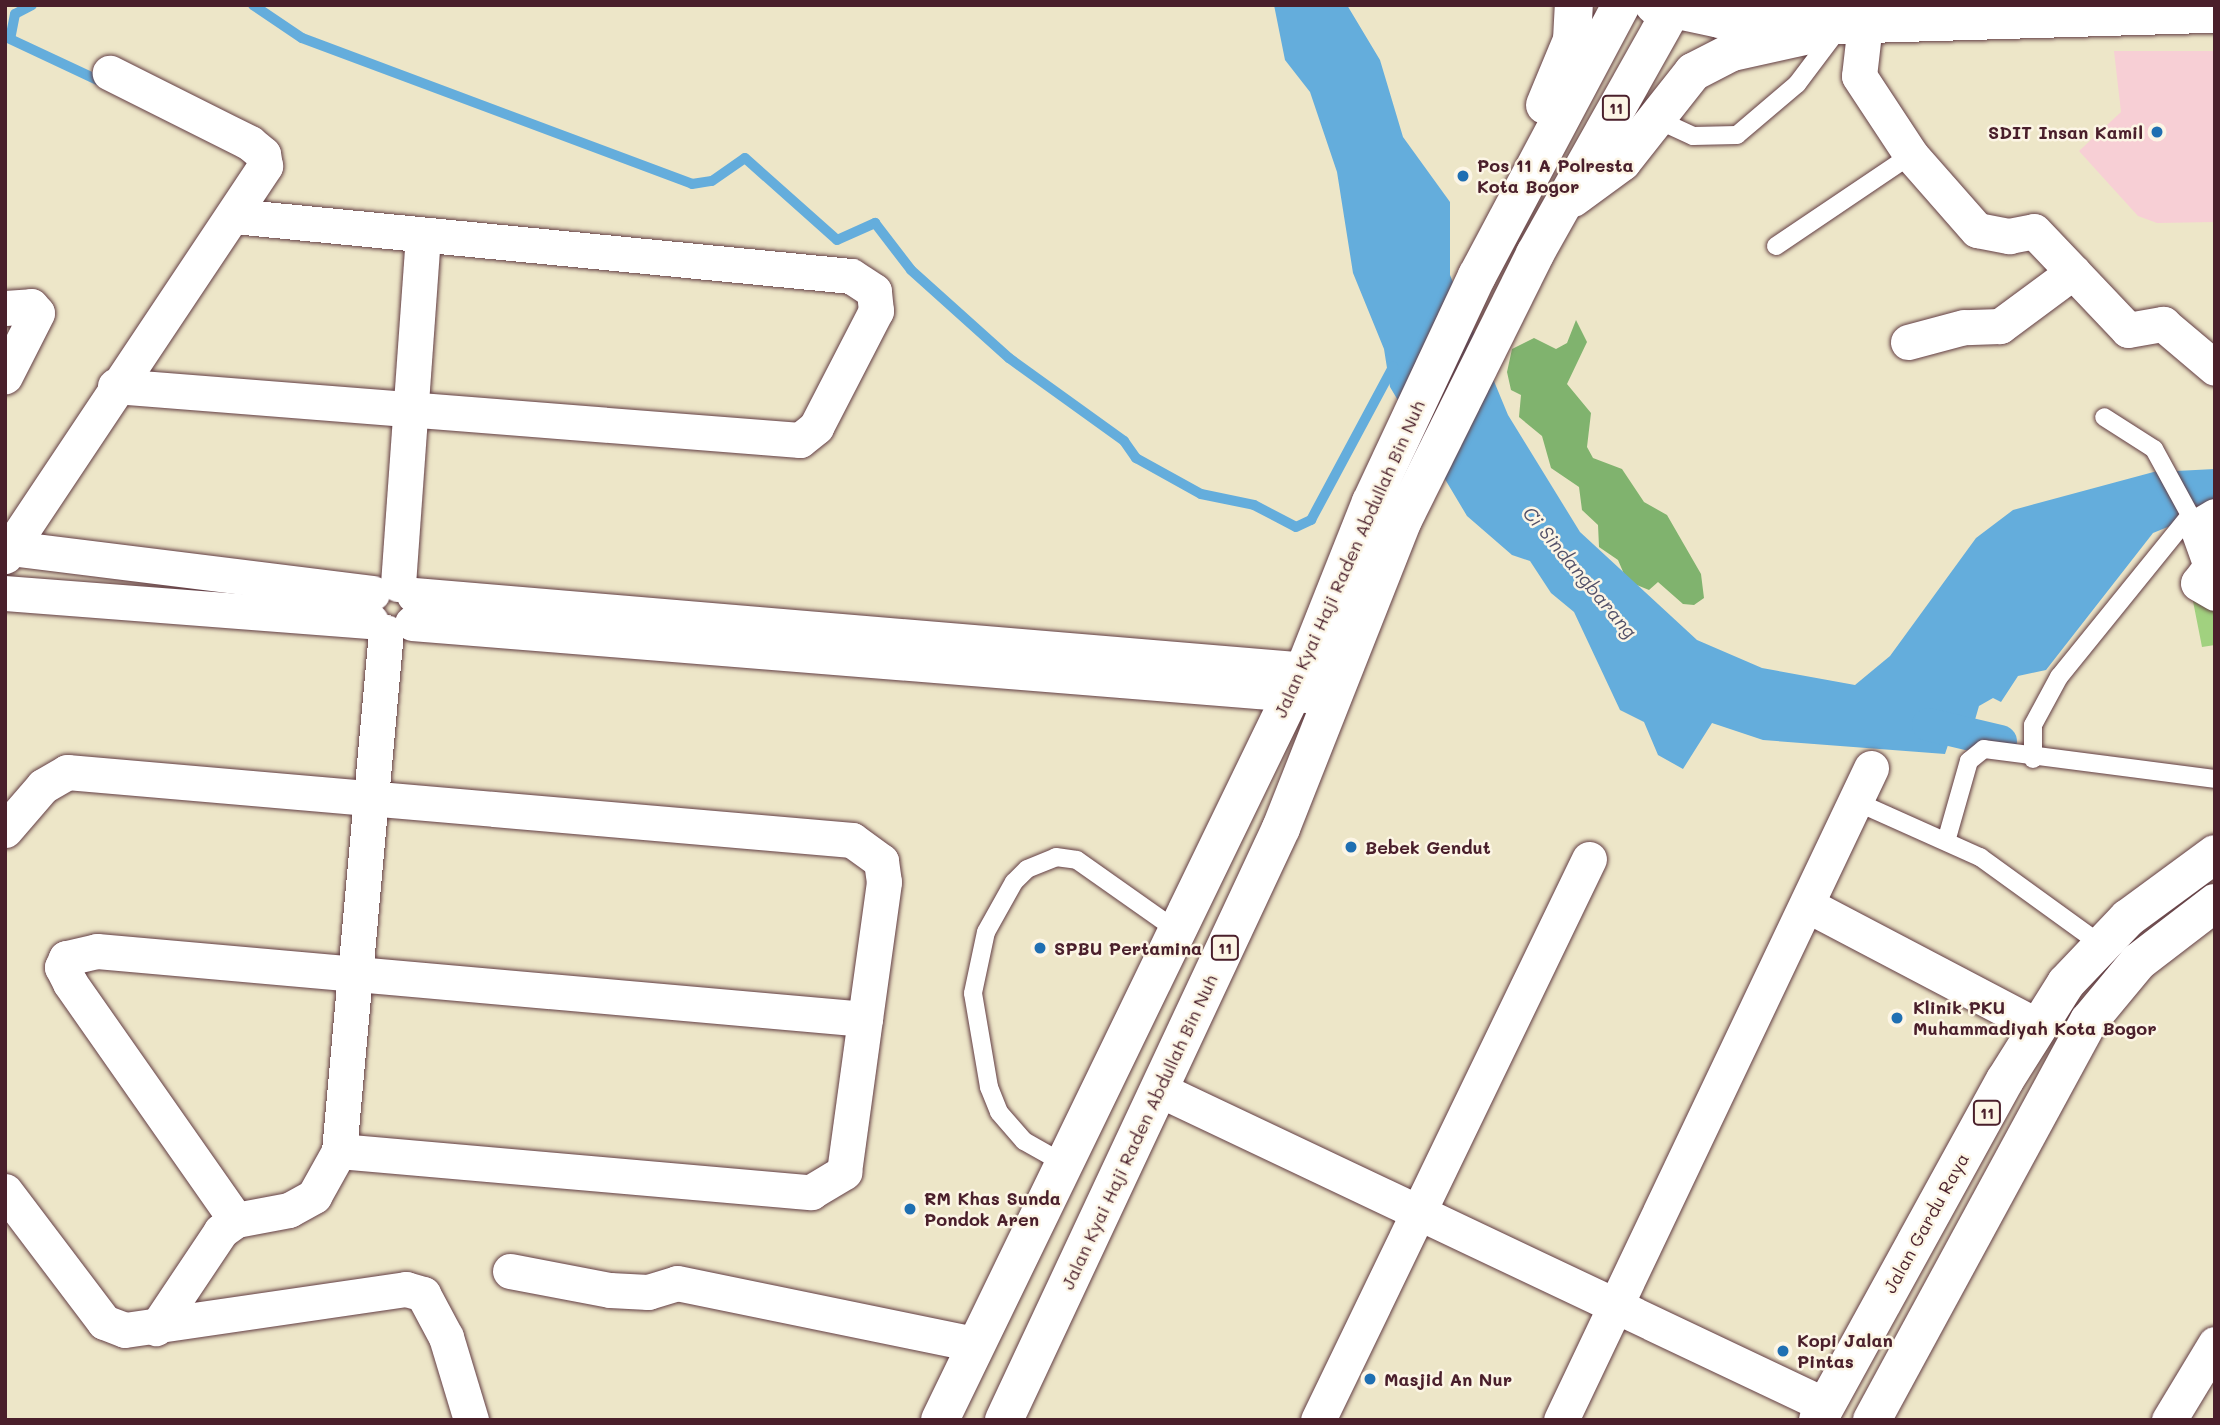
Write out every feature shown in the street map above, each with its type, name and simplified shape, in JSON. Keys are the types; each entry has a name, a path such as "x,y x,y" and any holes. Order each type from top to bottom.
{"highway":[{"path":"1502,229 1527,147 1572,40 1574,5"},
{"name":"Jalan Kyai Haji Raden Abdullah Bin Nuh","path":"1004,1420 1340,687 1387,511 1402,432 1477,276 1621,5"},
{"name":"Jalan Kyai Haji Raden Abdullah Bin Nuh","path":"940,1420 1063,1163 1179,932 1299,678 1387,511 1430,469 1507,310 1667,8"},
{"name":"11","path":"1667,8 1848,24 2109,10 2215,14"},
{"path":"1563,205 1622,162 1652,117 1680,83 1710,62 1848,24"},
{"name":"Jalan Gardu Raya","path":"1822,1412 2005,1080 2038,1026 2101,944 2215,854"},
{"name":"11","path":"1872,1420 2042,1099 2089,1021 2138,962 2215,903"},
{"path":"2005,1080 2042,1099"}],"street":[{"path":"1848,24 1859,76 1910,155 1977,230 2009,236 2034,231 2128,330 2163,324 2215,368"},
{"path":"7,541 265,166 263,154 110,73"},
{"path":"7,541 240,177"},
{"path":"115,386 800,440 816,427 877,298 866,281 850,276 233,216"},
{"path":"156,1328 208,1252 236,1220 289,1210 314,1196 339,1151 371,796 411,410 424,235"},
{"path":"1908,342 1964,327 2000,327 2073,272"},
{"path":"5,309 31,306 37,313 5,376"},
{"path":"2197,519 2211,566 2198,583 2215,593"},
{"path":"7,541 392,608"},
{"path":"5,593 392,608 1299,678 1340,687"},
{"path":"1561,1420 1859,803 1871,768"},
{"path":"5,830 43,786 67,772 371,796 869,846 881,861 884,882 844,1172 811,1192 339,1151"},
{"path":"1318,1420 1421,1215 1589,859"},
{"path":"1809,906 2038,1026"},
{"path":"236,1220 70,983 62,967 66,958 97,951 355,977 865,1019"},
{"path":"1158,1089 1615,1304 1822,1412"},
{"path":"5,1191 104,1322 139,1332 406,1289 423,1294 446,1337 471,1420"},
{"path":"208,1252 224,1318"},
{"path":"510,1271 610,1290 648,1292 677,1283 975,1345"},
{"path":"2175,1417 2215,1344"}],"lane":[{"path":"1652,117 1693,136 1737,135 1797,84 1848,24"},
{"path":"1776,246 1910,155"},
{"path":"2033,759 2033,725 2059,677 2197,519 2164,465 2142,437 2104,417"},
{"path":"1947,838 1961,780 1976,753 1991,747 2033,759 2215,779"},
{"path":"1859,803 1947,838 2101,944"},
{"path":"1063,1163 1024,1141 999,1112 989,1087 973,993 986,932 1014,882 1056,857 1077,860 1179,932"}],"shaded area":[{"name":"SDIT Insan Kamil","path":"2114,51 2215,51 2215,222 2157,223 2138,216 2079,151 2121,112"}],"green space":[{"path":"1576,320 1587,342 1567,384 1591,413 1587,447 1593,458 1622,469 1644,502 1667,515 1701,574 1704,598 1694,605 1683,604 1658,582 1649,590 1627,581 1618,560 1599,547 1598,525 1582,510 1579,487 1551,468 1542,436 1519,417 1521,395 1511,390 1507,372 1512,349 1534,338 1556,349 1567,343"},
{"path":"2209,548 2215,645 2202,647 2191,591 2180,582"}],"water":[{"name":"Ci Sindangbarang","path":"1274,5 1347,5 1380,60 1403,137 1450,202 1450,275 1508,415 1580,532 1697,640 1762,668 1855,685 1890,656 1976,538 2013,510 2161,470 2185,520 2153,533 2046,670 2018,676 2001,702 1993,698 1979,706 1970,737 1948,745 1945,754 1763,740 1712,723 1683,769 1658,755 1644,722 1620,710 1574,612 1551,593 1530,561 1512,555 1467,516 1390,387 1384,349 1353,273 1337,172 1310,92 1285,60"},
{"path":"2215,469 2215,505 2191,507 2176,471"}],"waterway":[{"path":"32,5 15,14 10,39 104,83"},
{"path":"253,5 302,38 692,184 712,181 745,158 837,240 875,223 911,270 1009,358 1124,441 1136,458 1201,494 1254,505 1296,527 1311,520 1393,367"},
{"path":"1928,724 2000,741"}],"place":[{"name":"SDIT Insan Kamil","path":"2157,132"},
{"name":"Pos 11 A Polresta Kota Bogor","path":"1463,176"},
{"name":"Bebek Gendut","path":"1351,847"},
{"name":"SPBU Pertamina","path":"1040,948"},
{"name":"Klinik PKU Muhammadiyah Kota Bogor","path":"1897,1018"},
{"name":"RM Khas Sunda Pondok Aren","path":"910,1209"},
{"name":"Kopi Jalan Pintas","path":"1783,1351"},
{"name":"Masjid An Nur","path":"1370,1379"}]}
